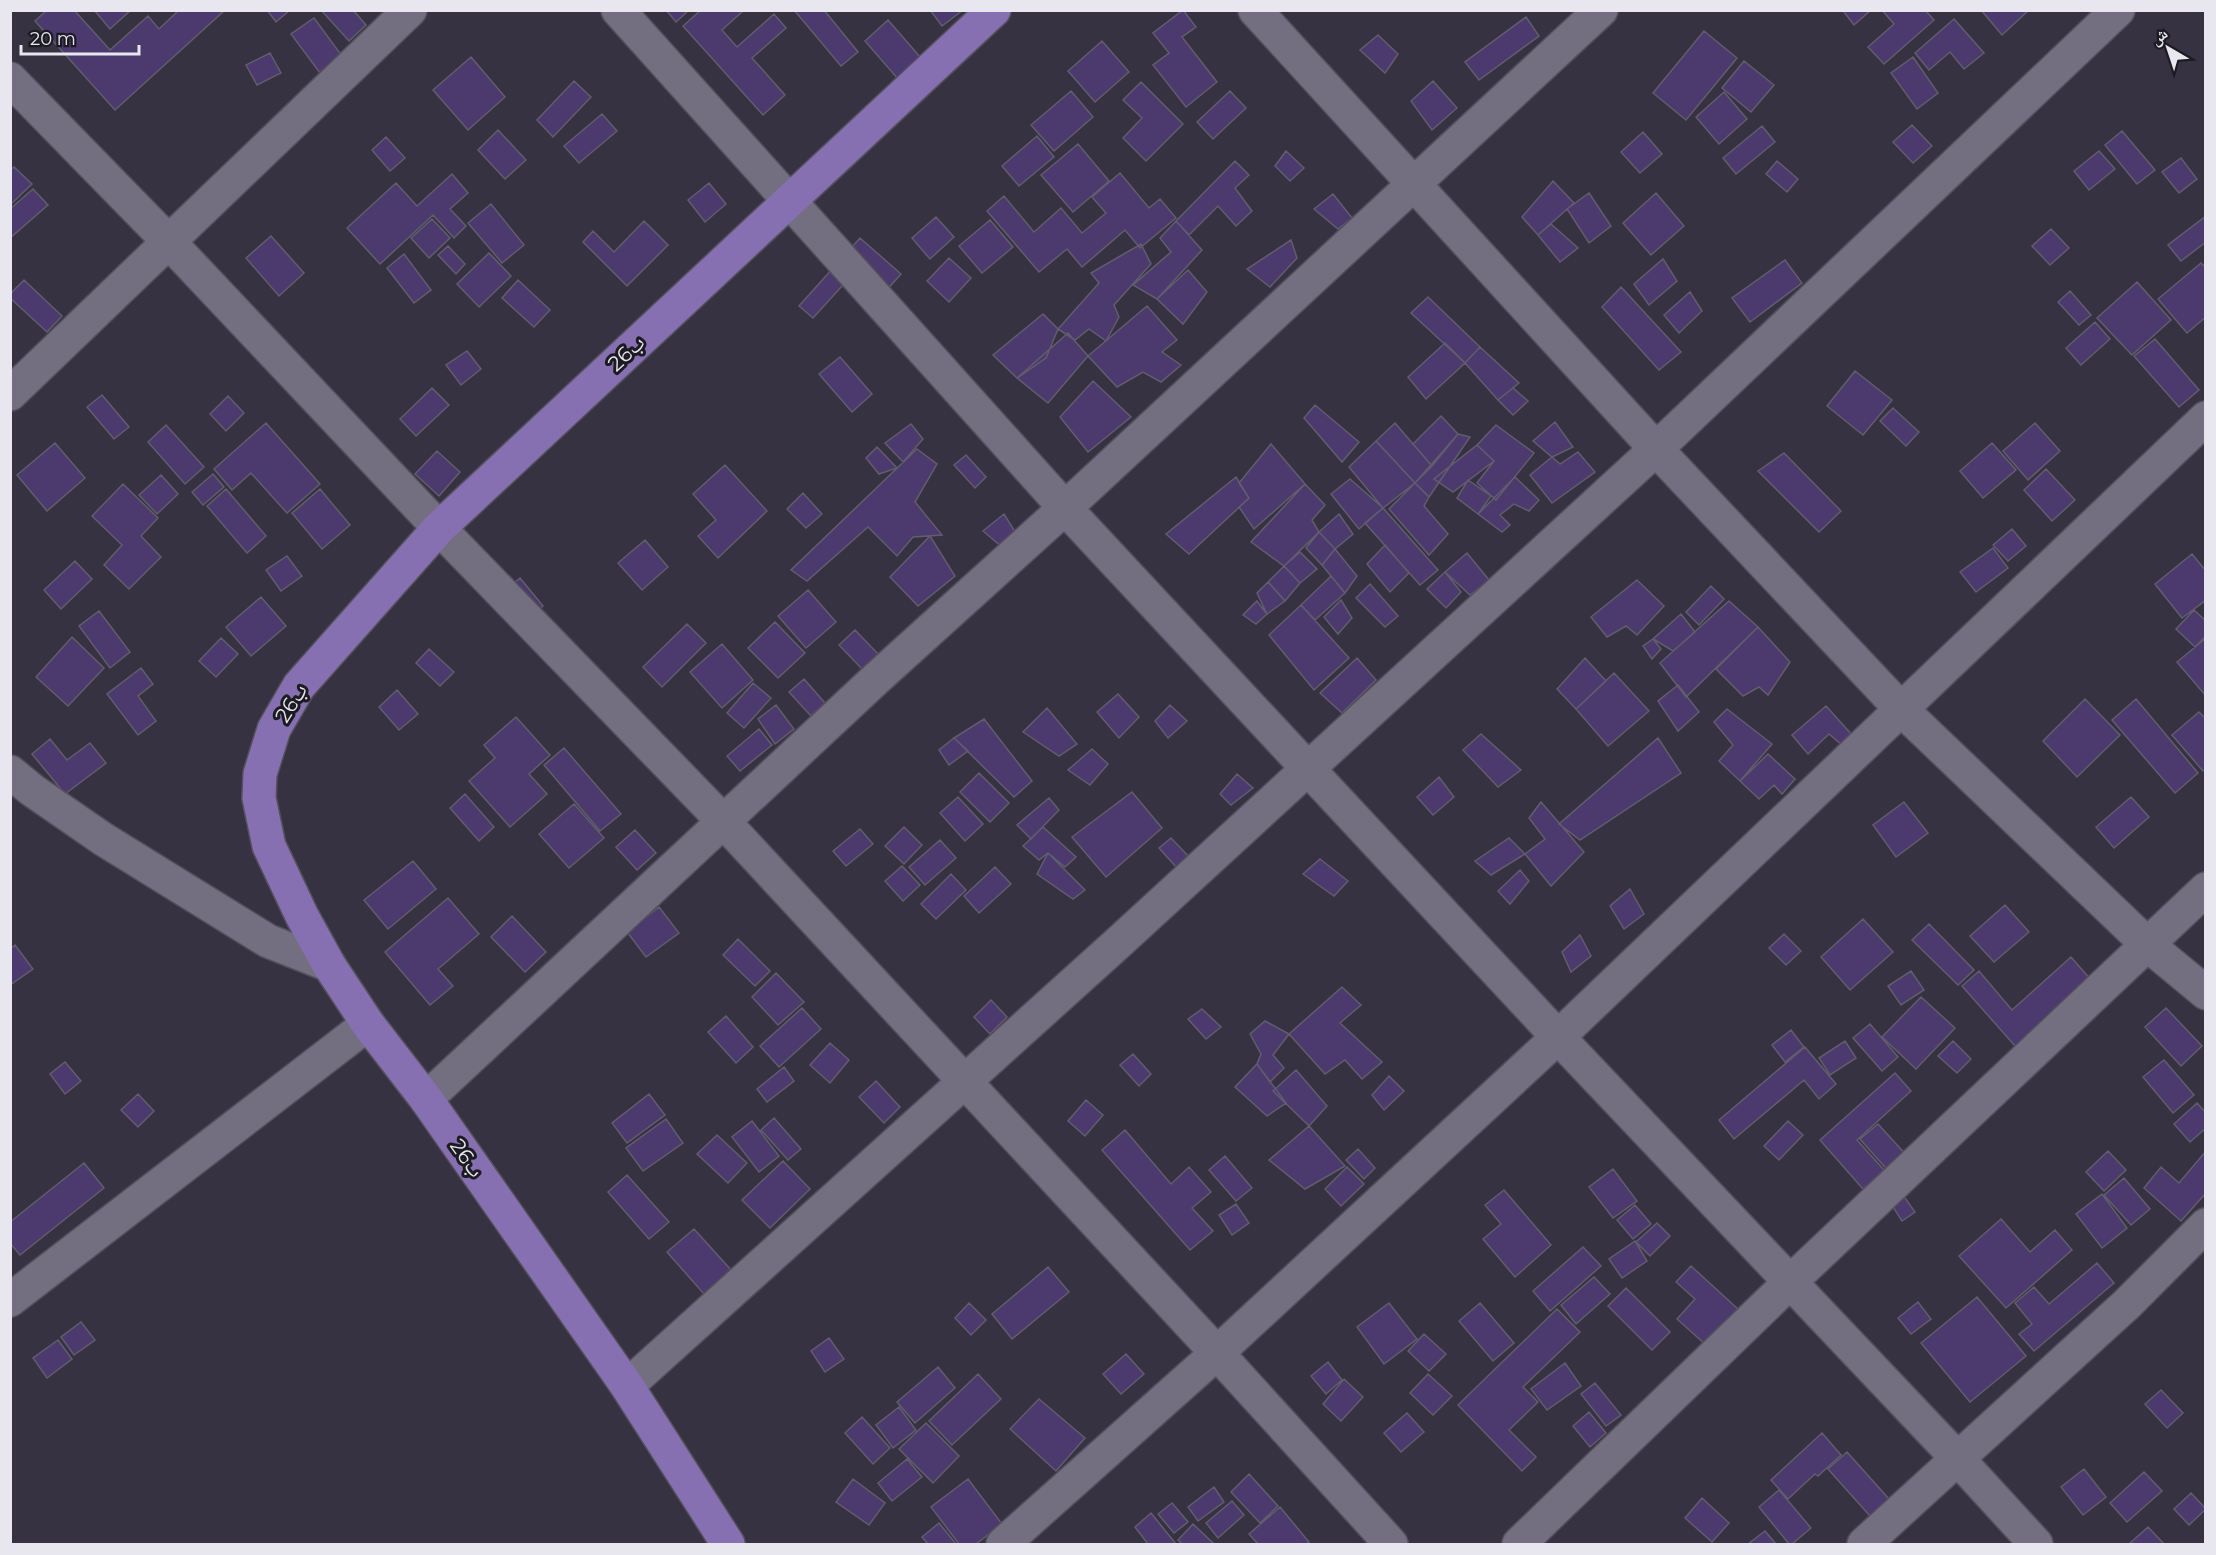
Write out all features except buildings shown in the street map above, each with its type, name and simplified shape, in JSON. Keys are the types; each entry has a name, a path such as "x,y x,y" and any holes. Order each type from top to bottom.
{"highway":[{"name":"26ب","path":"728,1545 627,1386 426,1099 368,1024 329,965 302,916 269,846 259,798 260,774 274,729 299,686 439,528 994,10"}],"street":[{"path":"10,394 170,243 410,10"},
{"path":"618,10 1065,508 1558,1037 1958,1459 2036,1545"},
{"path":"1255,10 1656,449 1900,708 2148,945 2205,993"},
{"path":"426,1099 877,678 1065,508 1601,10"},
{"path":"627,1386 1309,769 1656,449 2118,10"},
{"path":"10,79 170,243 439,528 723,822 1217,1353 1391,1545"},
{"path":"1003,1545 1217,1353 1558,1037 2205,418"},
{"path":"14,782 268,941 329,965"},
{"path":"1519,1545 1789,1283 2205,889"},
{"path":"10,1300 368,1024"},
{"path":"1864,1545 2127,1304 2205,1225"}]}
